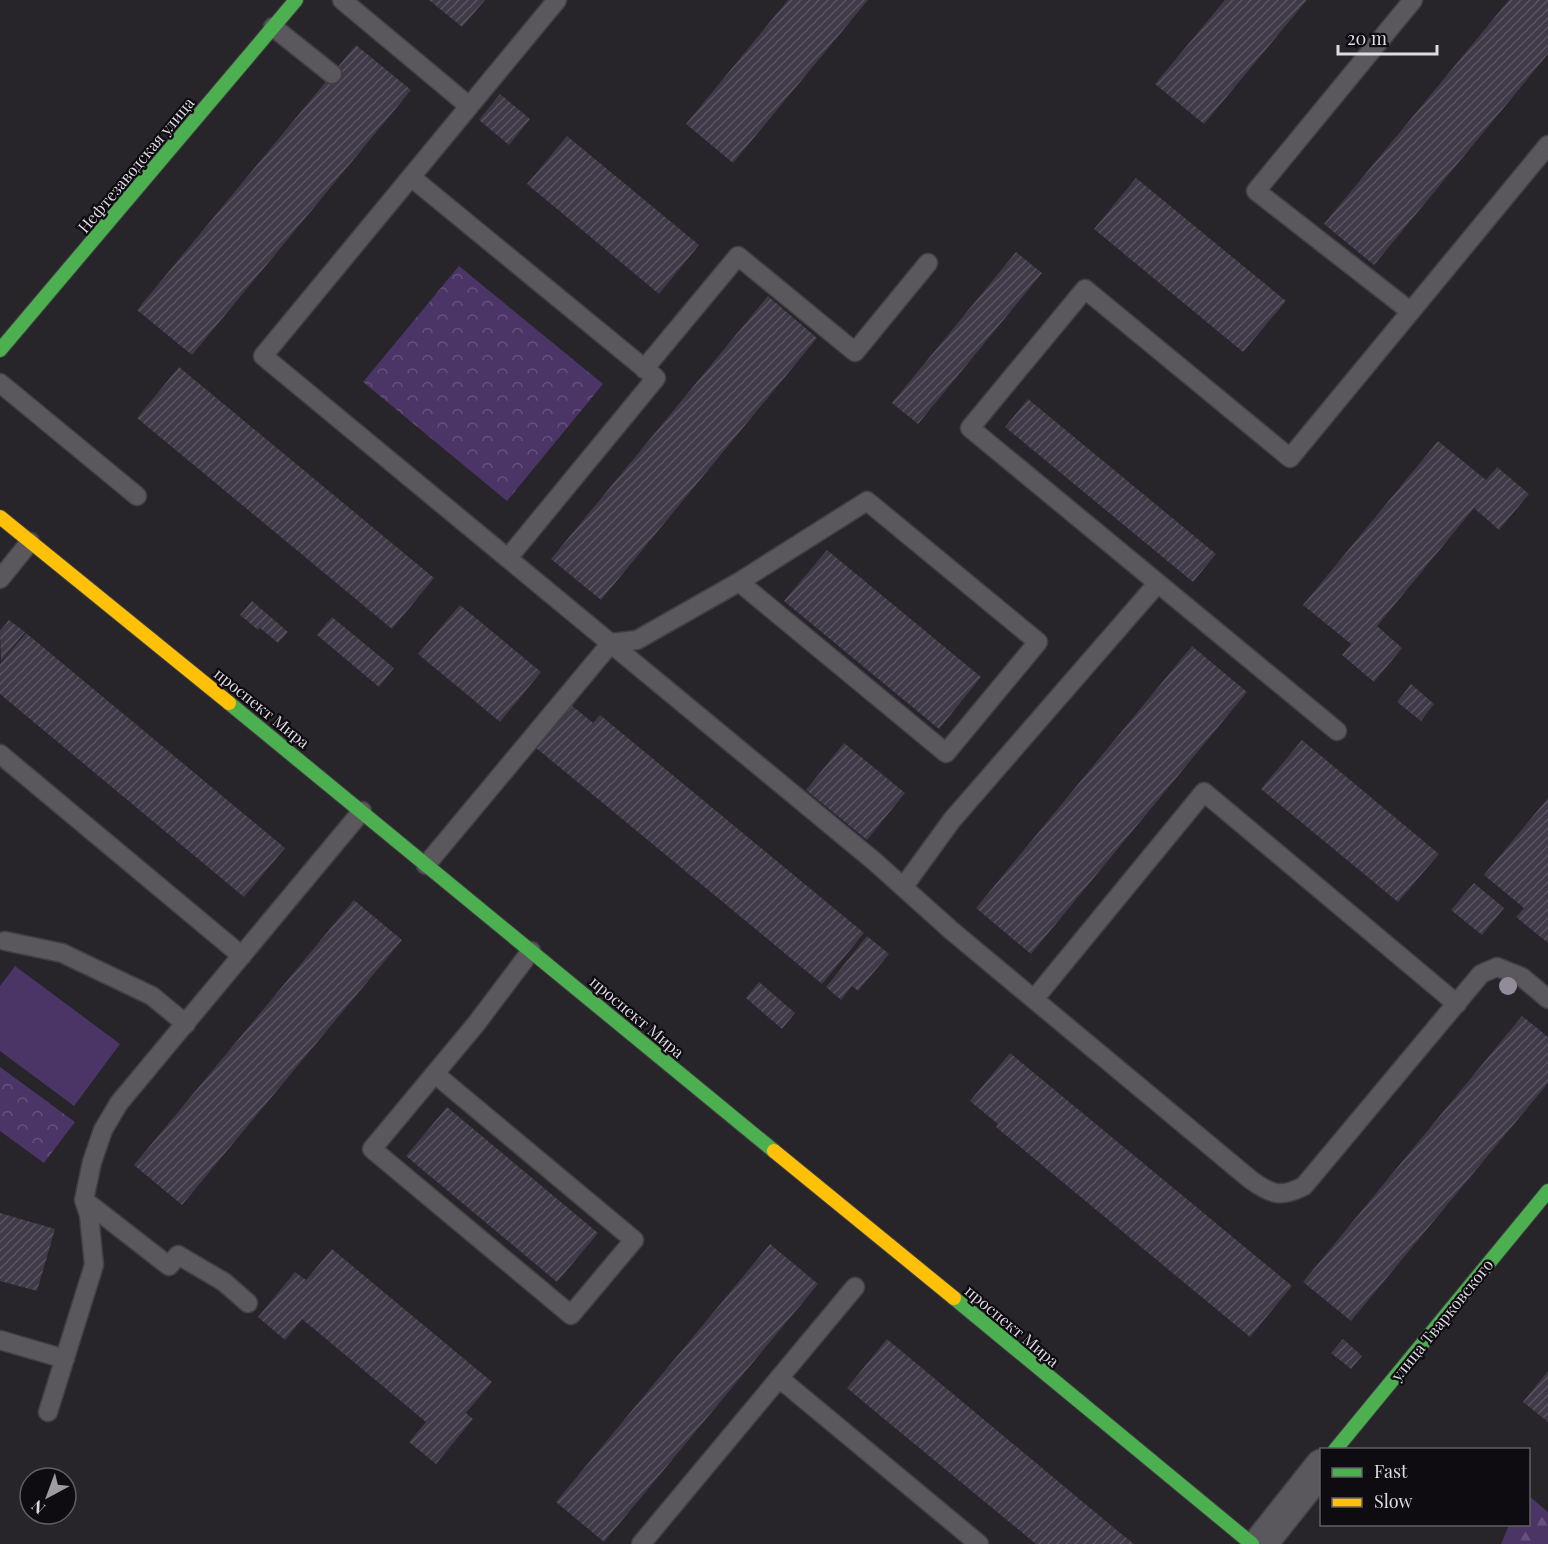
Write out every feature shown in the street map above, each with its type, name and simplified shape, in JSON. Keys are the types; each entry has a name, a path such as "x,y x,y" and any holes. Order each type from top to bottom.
{"main road":[{"name":"Нефтезаводская улица","path":"0,350 296,0"},
{"name":"проспект Мира","path":"0,517 362,811 1252,1544"},
{"name":"улица Тварковского","path":"1336,1448 1548,1191"}],"street":[{"path":"1260,1544 1320,1469"}],"lane":[{"path":"342,0 469,106"},
{"path":"557,0 263,356 904,886 947,926 1268,1192 1288,1194 1305,1186 1481,974 1497,967 1522,977 1548,999"},
{"path":"1410,311 1256,191 1413,0"},
{"path":"273,27 332,74"},
{"path":"1337,732 970,428 1086,289 1290,458 1548,145"},
{"path":"411,177 656,378 507,558"},
{"path":"644,369 738,256 855,352 928,263"},
{"path":"0,383 137,496"},
{"path":"426,865 611,643 637,640 739,582 867,501 1038,642 946,753 739,582"},
{"path":"0,579 30,542"},
{"path":"904,886 952,820 1157,584"},
{"path":"0,754 242,956"},
{"path":"1035,998 1204,792 1456,1004"},
{"path":"48,1412 94,1265 89,1215 84,1200 92,1162 103,1130 119,1103 362,811"},
{"path":"5,940 62,953 152,996 186,1024"},
{"path":"435,1074 634,1240 571,1315 372,1149 476,1024 531,951"},
{"path":"84,1200 169,1266 178,1255 224,1282 248,1303"},
{"path":"641,1544 855,1287"},
{"path":"0,1340 65,1359"},
{"path":"779,1378 979,1544"}],"green space":[{"path":"459,266 603,384 507,501 363,382"},
{"path":"15,966 120,1044 74,1106 0,1051 0,986"},
{"path":"0,1067 75,1122 44,1163 0,1131"},
{"path":"1530,1497 1548,1512 1548,1544 1501,1544 1509,1526 1530,1526"}],"building":[{"path":"429,0 485,0 462,27"},
{"path":"788,0 868,0 733,163 686,124"},
{"path":"1225,0 1307,0 1204,124 1155,84"},
{"path":"1509,0 1548,0 1548,54 1374,265 1324,224"},
{"path":"356,45 411,90 192,355 137,310"},
{"path":"500,94 530,119 509,145 479,120"},
{"path":"567,136 699,245 659,294 527,184"},
{"path":"1136,178 1286,301 1243,352 1094,229"},
{"path":"1016,252 1042,273 918,424 892,403"},
{"path":"768,296 817,338 601,600 551,559"},
{"path":"179,367 434,578 392,629 137,418"},
{"path":"1028,399 1216,554 1193,582 1005,427"},
{"path":"1438,441 1486,480 1497,467 1529,494 1499,530 1474,508 1377,626 1402,648 1374,682 1342,655 1351,644 1303,605"},
{"path":"827,550 981,677 939,729 784,601"},
{"path":"252,601 288,632 278,643 240,615"},
{"path":"460,605 541,672 500,722 418,654"},
{"path":"332,617 394,668 379,687 317,635"},
{"path":"9,620 25,632 1,661 0,631"},
{"path":"26,633 285,848 244,897 0,694 0,664"},
{"path":"1192,646 1247,692 1031,954 976,908"},
{"path":"1411,684 1434,704 1421,721 1397,702"},
{"path":"570,704 593,723 600,715 864,933 822,984 535,747"},
{"path":"1302,740 1439,854 1398,902 1261,789"},
{"path":"844,743 905,793 867,840 806,790"},
{"path":"1548,798 1548,943 1516,917 1524,908 1484,875"},
{"path":"1474,883 1504,908 1482,935 1451,910"},
{"path":"354,900 402,940 182,1205 134,1165"},
{"path":"867,936 889,954 858,991 852,986 841,1000 826,987"},
{"path":"759,982 795,1013 782,1029 746,998"},
{"path":"1522,1016 1548,1037 1548,1083 1351,1321 1303,1282"},
{"path":"1010,1053 1292,1286 1250,1337 996,1127 998,1124 970,1101"},
{"path":"447,1107 598,1233 557,1282 406,1156"},
{"path":"0,1213 55,1229 37,1291 0,1281"},
{"path":"770,1244 818,1284 604,1542 556,1502"},
{"path":"332,1249 492,1382 466,1413 473,1419 436,1464 409,1442 426,1422 302,1319 285,1340 258,1317 295,1272 306,1280"},
{"path":"887,1339 1134,1544 1036,1544 883,1418 847,1388"},
{"path":"1343,1339 1362,1356 1351,1369 1331,1353"},
{"path":"1548,1371 1548,1422 1523,1402"}],"traffic: fast":[{"path":"0,350 296,0"},
{"path":"229,703 774,1151"},
{"path":"1337,1448 1548,1191"},
{"path":"954,1298 1252,1544"}],"traffic: slow":[{"path":"0,517 229,703"},
{"path":"774,1151 954,1298"}]}
